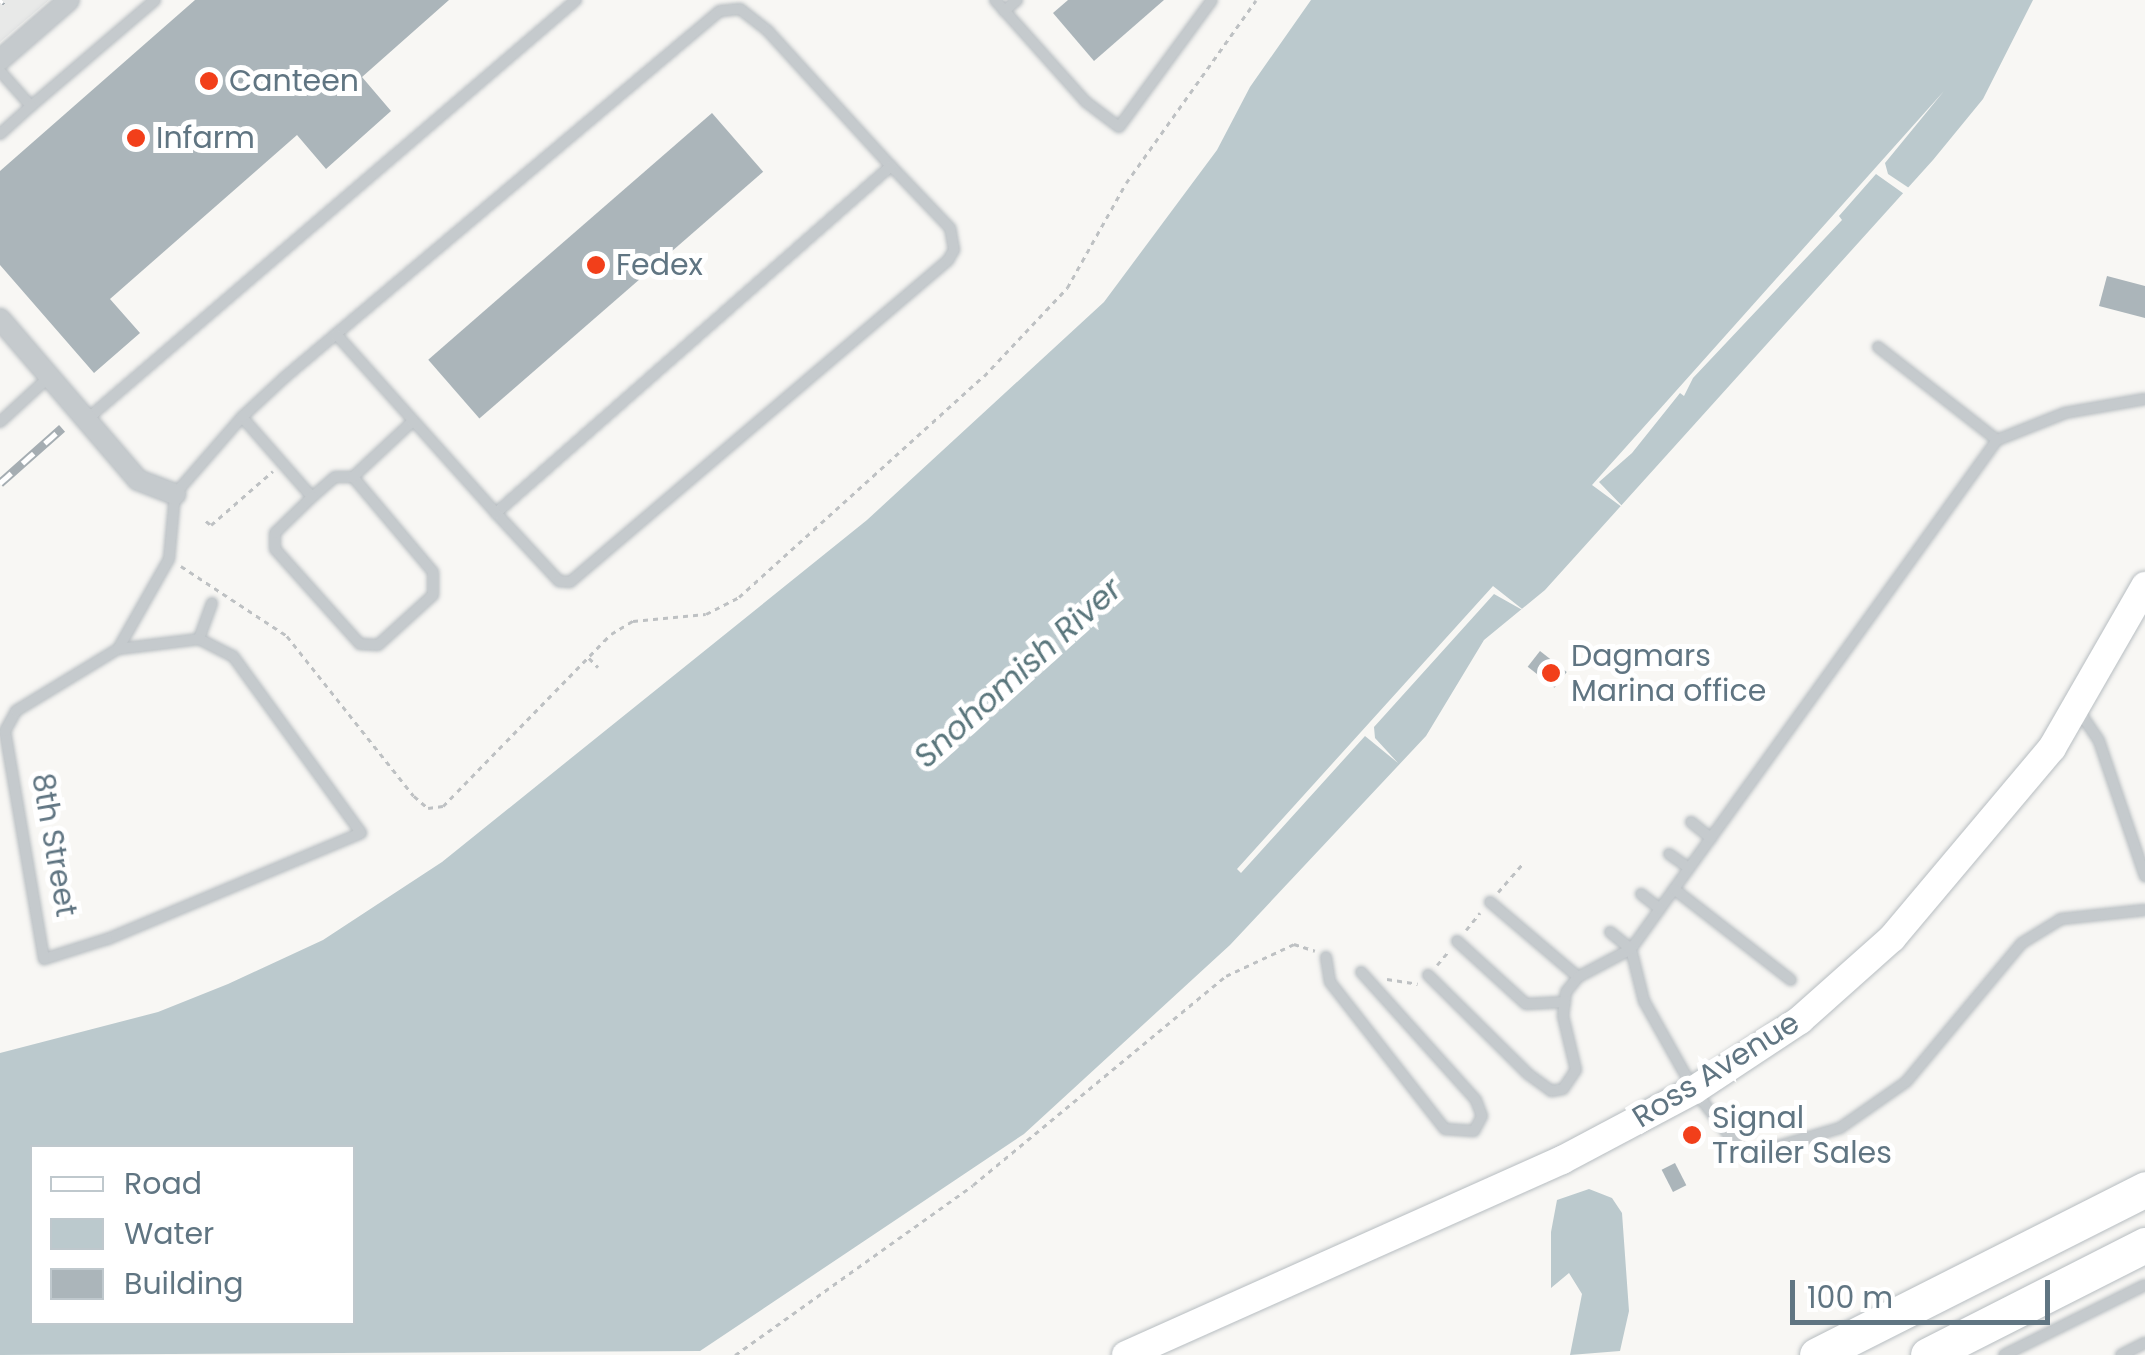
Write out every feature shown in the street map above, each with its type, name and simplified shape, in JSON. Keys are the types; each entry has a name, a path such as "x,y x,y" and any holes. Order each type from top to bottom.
{"highway":[{"path":"1817,1355 2145,1190"},
{"path":"1928,1355 2145,1245"}],"street":[{"path":"0,60 69,0"},
{"path":"0,319 138,480 176,494"},
{"name":"Ross Avenue","path":"1126,1355 1562,1160 1694,1090 1800,1020 1892,938 2052,748 2145,586"}],"lane":[{"path":"0,134 155,0"},
{"path":"86,420 576,0"},
{"path":"994,0 1086,102 1119,127 1212,0"},
{"path":"1004,11 1017,0"},
{"path":"176,494 242,416 336,334 720,11 740,9 768,31 950,228 954,250 948,260 570,582 559,581 336,334"},
{"path":"0,71 31,106"},
{"path":"496,513 890,166"},
{"path":"1878,347 1996,440"},
{"path":"0,422 49,377"},
{"path":"1428,975 1551,1091 1563,1089 1576,1070 1565,1002 1578,977 1631,949 1996,440 2064,413 2145,399"},
{"path":"242,416 312,497"},
{"path":"353,477 436,583 433,595 378,645 360,644 274,548 275,534 335,477 353,477 414,421"},
{"name":"8th Street","path":"176,494 169,559 118,649 16,711 5,731 44,958 107,939 361,833 233,656 199,639"},
{"path":"118,649 199,639 212,604"},
{"path":"2076,708 2100,741 2145,876"},
{"path":"1691,822 1711,838"},
{"path":"1669,854 1690,868"},
{"path":"1674,890 1792,980"},
{"path":"1641,894 1660,909"},
{"path":"1490,902 1578,977"},
{"path":"1610,932 1631,949 1644,1000 1694,1090 1744,1156 1840,1128 1906,1082 2022,943 2061,919 2145,910"},
{"path":"1457,941 1526,1004 1542,1008 1565,1002"},
{"path":"1326,958 1330,982 1446,1129 1474,1131 1482,1116 1476,1100 1362,972"},
{"path":"2004,1355 2145,1285"},
{"path":"2121,1355 2145,1344"}],"path":[{"path":"169,559 287,636 428,808 455,798 588,658 633,621 706,614 740,597 971,389 1067,288 1126,183 1256,0"},
{"path":"206,521 211,525 282,462"},
{"path":"588,658 598,667"},
{"path":"1362,972 1420,984 1523,862"},
{"path":"734,1355 973,1185 1226,976 1294,944 1326,958"}],"shaded area":[{"path":"0,0 49,0 0,42"}],"water":[{"name":"Snohomish River","path":"1311,0 2033,0 1983,99 1933,160 1545,590 1484,640 1426,736 1230,945 1024,1134 700,1351 0,1355 0,1053 158,1012 228,984 323,940 442,862 867,520 1104,302 1217,150 1250,87"},
{"path":"1589,1189 1612,1198 1622,1213 1629,1311 1620,1351 1570,1355 1582,1294 1569,1273 1551,1288 1551,1232 1557,1200"}],"pier":[{"path":"1944,91 1885,163 1888,174 1912,190 1907,196 1876,174 1839,216 1842,220 1693,378 1684,396 1680,393 1632,453 1599,482 1626,510 1592,485"},
{"path":"1493,586 1526,612 1494,594 1374,727 1375,738 1398,763 1365,736 1241,873 1237,869"}],"building":[{"path":"195,0 449,0 362,77 391,111 326,169 297,135 110,299 140,333 94,373 0,265 0,171"},
{"path":"1068,0 1164,0 1094,61 1053,13"},
{"name":"Fedex","path":"712,113 763,172 479,419 428,360"},
{"path":"2107,276 2145,286 2145,318 2099,306"},
{"name":"Dagmars Marina office","path":"1540,651 1567,672 1554,688 1528,667"},
{"path":"1675,1163 1686,1185 1673,1192 1662,1170"}],"railway":[{"path":"0,483 62,428"}],"place":[{"name":"Canteen","path":"209,81"},
{"name":"Infarm","path":"136,138"},
{"name":"Fedex","path":"596,265"},
{"name":"Dagmars Marina office","path":"1551,673"},
{"name":"Signal Trailer Sales","path":"1692,1135"}]}
